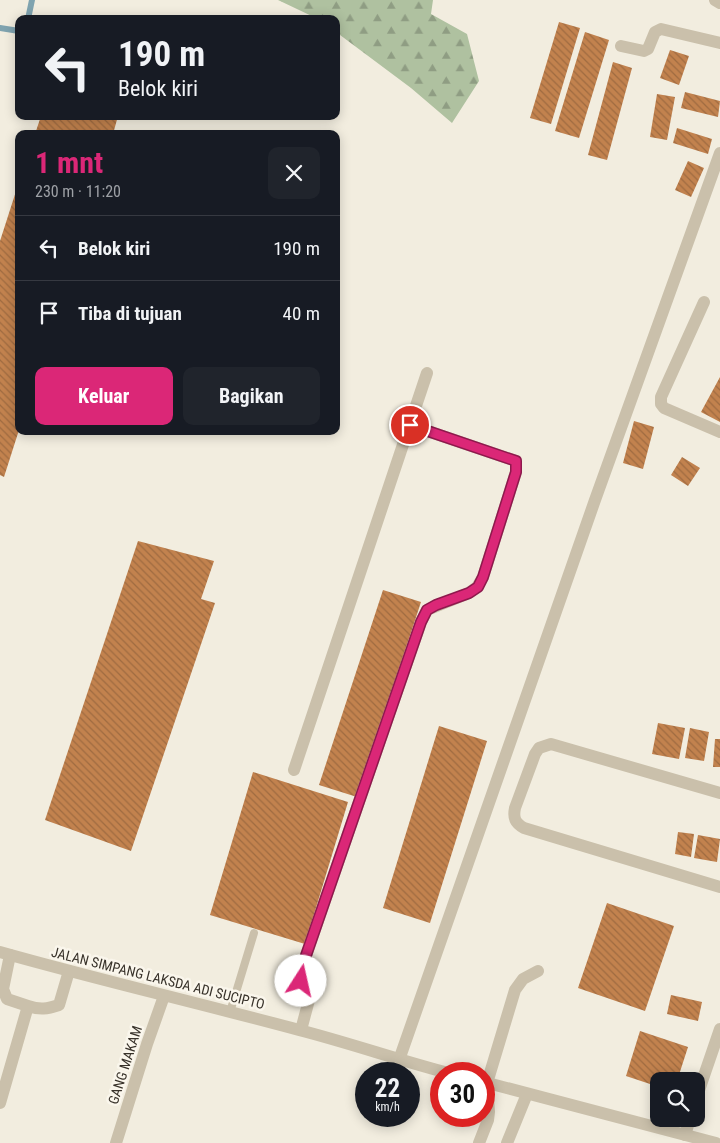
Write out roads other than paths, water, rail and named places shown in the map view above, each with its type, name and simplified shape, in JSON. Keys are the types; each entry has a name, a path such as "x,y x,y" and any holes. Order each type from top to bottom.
{"street":[{"path":"715,0 720,3"},
{"path":"621,46 644,51 648,49 655,32 661,29 720,43"},
{"path":"399,1060 720,153"},
{"path":"704,302 661,397 661,404 664,408 720,432"},
{"path":"294,770 427,373"},
{"path":"301,1030 309,1000 301,981 301,970 421,622 427,610 469,593 478,587 483,577 516,472 516,461 410,425"},
{"path":"720,793 551,744 539,748 535,754 514,812 516,822 524,828 720,888"},
{"path":"5,954 3,990 7,999 38,1010 58,1005 69,971"},
{"name":"JALAN SIMPANG LAKSDA ADI SUCIPTO","path":"5,954 301,1030 430,1068"},
{"path":"492,1062 515,990 523,979 538,971"},
{"name":"GANG MAKAM","path":"116,1143 164,996"},
{"path":"0,1103 28,1006"},
{"path":"705,1073 720,1029"},
{"path":"495,1086 716,1143"},
{"path":"507,1143 528,1094"},
{"path":"479,1143 485,1127"},
{"path":"685,1135 688,1127"}],"lane":[{"path":"230,1012 254,933"}],"waterway":[{"path":"29,15 32,0"},
{"path":"0,28 15,30"}]}
